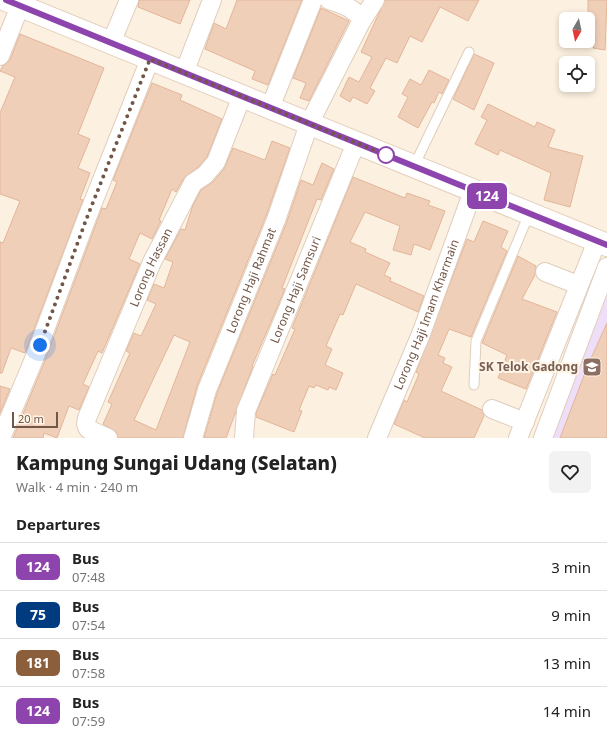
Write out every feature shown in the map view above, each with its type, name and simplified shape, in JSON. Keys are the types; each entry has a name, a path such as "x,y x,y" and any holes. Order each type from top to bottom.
{"street":[{"path":"111,43 129,0"},
{"path":"184,73 212,0"},
{"path":"270,108 313,0"},
{"path":"329,0 349,6 356,11 362,20"},
{"name":"Lorong Haji Rahmat","path":"193,438 207,390 276,220 309,124 362,20 375,0"},
{"path":"0,56 13,3 602,243 578,285 521,430 492,409"},
{"path":"1,438 34,359 86,220 150,59"},
{"name":"Lorong Hassan","path":"108,438 88,429 86,424 87,418 152,262 193,182 205,175 216,162 242,96"},
{"name":"Lorong Haji Samsuri","path":"244,438 246,411 356,143"},
{"name":"Lorong Haji Imam Kharmain","path":"376,438 421,334 473,191"},
{"path":"542,438 607,267"},
{"path":"545,272 578,285"}],"lane":[{"path":"414,166 469,52"},
{"path":"474,385 476,341 529,214"}],"shaded area":[{"name":"SK Telok Gadong","path":"607,296 607,438 549,438"}],"building":[{"path":"139,0 190,0 180,24 138,7"},
{"path":"237,0 302,0 268,85 252,79 255,71 205,49 214,23 226,29"},
{"path":"385,0 479,0 468,21 440,7 422,42 410,36 397,63 386,58 370,88 375,91 367,104 353,97 350,102 340,96 349,77 359,82 372,57 361,52"},
{"path":"588,0 607,0 605,50 593,48 595,48 595,12 588,12"},
{"path":"321,8 349,21 309,101 300,98 306,83 293,78"},
{"path":"20,34 104,68 78,134 90,139 78,168 90,173 80,199 83,200 25,353 11,348 2,373 0,373 0,242 3,243 20,201 0,194 0,113 15,77 0,71 10,60"},
{"path":"474,54 494,63 474,110 453,99"},
{"path":"429,70 449,80 442,94 439,92 434,103 432,102 418,128 398,117 408,97 402,94 410,79 421,85"},
{"path":"152,83 182,95 180,100 222,119 207,157 198,167 184,178 176,192 172,189 159,220 161,221 152,239 140,233 129,259 140,264 102,353 98,351 83,384 89,387 79,410 69,406 57,438 44,433 43,438 13,438 44,363 102,208 106,209 117,182 113,180"},
{"path":"488,104 535,127 537,122 555,130 548,147 583,156 570,207 544,200 551,173 500,150 498,155 475,144 487,120 481,117"},
{"path":"272,141 290,148 266,216 197,386 183,438 118,438 116,432 103,424 112,404 108,402 130,353 126,351 134,333 141,336 156,304 147,300 154,284 164,288 173,262 165,259 181,229 185,230 193,205 201,190 213,182 224,169 233,148 265,160","holes":["174,335 190,342 156,430 134,420"]},
{"path":"322,163 334,169 321,200 317,199 282,288 285,289 252,366 226,438 204,438 217,393 286,224 301,180 313,185"},
{"path":"353,177 405,198 407,193 430,201 428,205 445,211 430,250 414,244 411,255 393,250 400,226 365,212 350,242 366,249 365,252 390,263 384,275 391,278 390,281 424,296 418,312 356,284 343,315 340,314 326,346 332,349 325,365 343,373 336,390 329,387 328,390 316,385 314,388 309,386 299,410 302,411 294,432 256,417 256,413 273,374 275,375 295,329 292,328"},
{"path":"483,221 508,231 501,247 507,251 471,337 449,329 438,355 445,358 443,363 452,367 441,391 482,410 484,416 474,438 425,438 394,424 404,400 407,402 419,374 416,372 467,239 474,242"},
{"path":"518,256 536,266 535,275 522,299 557,312 526,389 498,378 507,355 482,343"},
{"name":"SK Telok Gadong","path":"607,323 607,438 560,438 588,365"},
{"path":"0,386 10,389 0,413"}],"bus line":[{"name":"124","path":"6,0 607,245"}],"place":[{"name":"SK Telok Gadong","path":"592,367"}],"route":[{"path":"40,345 86,220 150,59 386,155"}]}
